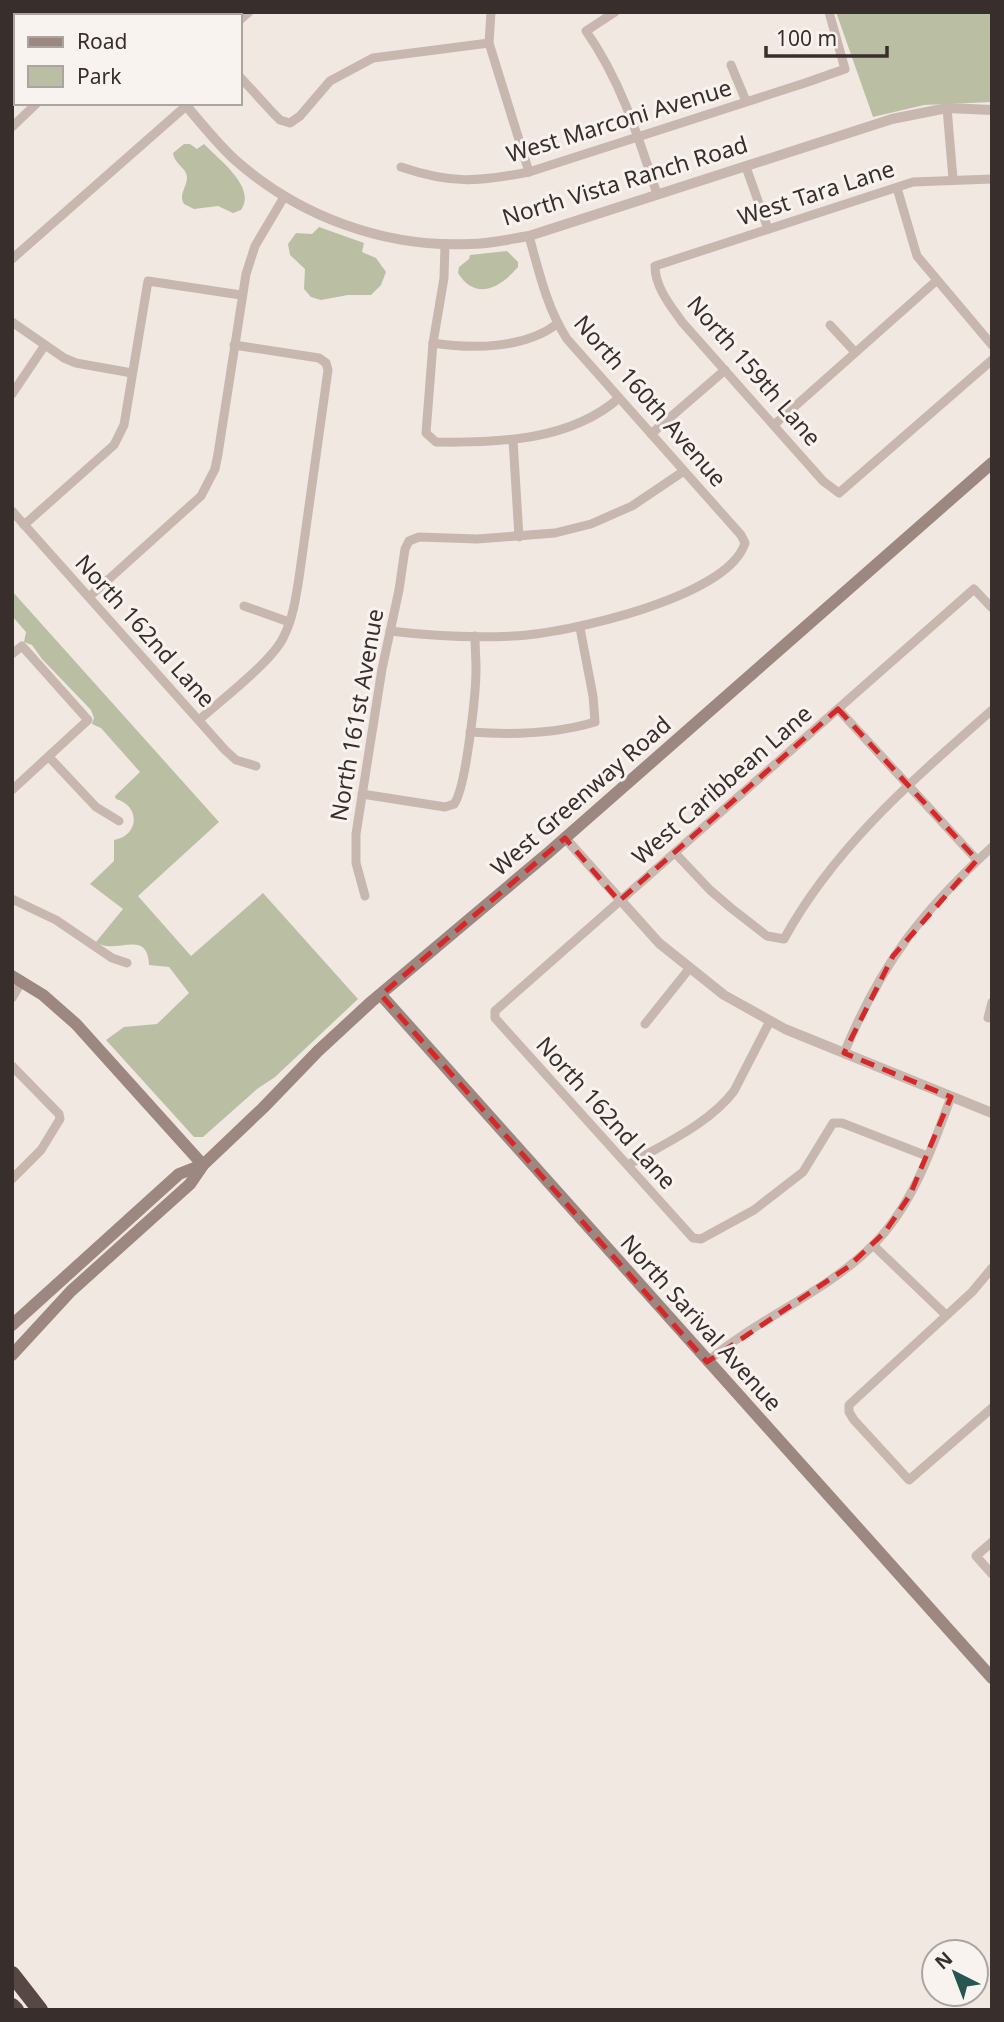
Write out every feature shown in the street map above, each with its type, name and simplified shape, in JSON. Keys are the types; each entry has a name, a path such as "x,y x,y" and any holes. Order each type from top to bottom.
{"highway":[{"path":"12,1974 40,2010"},
{"path":"12,2006 16,2010"}],"main road":[{"name":"West Greenway Road","path":"12,1355 71,1291 190,1184 203,1165 318,1051 992,463"},
{"path":"17,978 70,1018 203,1165"},
{"name":"North Sarival Avenue","path":"381,995 992,1678"},
{"name":"West Greenway Road","path":"12,1325 179,1174 203,1165"}],"street":[{"path":"492,12 489,43 529,172"},
{"path":"615,12 586,31 614,76 657,194"},
{"name":"West Marconi Avenue","path":"401,167 432,177 470,181 529,172 845,69 829,12"},
{"path":"242,79 280,120 290,123 300,116 330,81 373,58 489,43"},
{"path":"731,65 746,101"},
{"path":"12,127 35,105"},
{"path":"12,259 185,105"},
{"name":"North Vista Ranch Road","path":"185,105 234,159 284,197 356,229 395,239 445,244 471,244 529,236 883,121 947,108 992,110"},
{"path":"947,108 953,179"},
{"path":"746,167 768,229"},
{"name":"West Tara Lane","path":"655,266 913,182 992,179"},
{"path":"897,188 917,257 992,345"},
{"path":"89,597 201,496 210,482 218,454 241,295 255,246 284,197"},
{"name":"North 160th Avenue","path":"529,236 547,299 557,324 567,339 741,535 745,543 742,552 718,574 682,595 580,628"},
{"path":"445,244 444,278 433,343 426,433 436,442 513,440 559,430 590,417 619,398"},
{"name":"North 159th Lane","path":"655,266 655,277 665,298 682,322 824,481 839,493 992,360"},
{"path":"24,525 114,445 124,425 148,281 241,295"},
{"path":"775,424 936,281"},
{"path":"12,322 76,363 132,373"},
{"path":"433,343 460,347 517,341 546,332 557,324"},
{"path":"830,325 855,352"},
{"path":"12,394 45,345"},
{"path":"198,720 275,652 284,636 294,605 306,534 328,370 326,363 320,358 234,345"},
{"path":"651,434 725,370"},
{"path":"513,440 519,537 555,533 591,524 632,506 684,471"},
{"name":"North 162nd Lane","path":"12,511 236,760 256,766"},
{"name":"North 161st Avenue","path":"365,896 358,873 355,846 405,549 409,541 419,537 458,540 519,537"},
{"name":"West Caribbean Lane","path":"495,1011 974,589 992,608"},
{"path":"244,606 289,622"},
{"path":"390,631 428,635 514,636 580,628 593,695 595,722 578,727 516,733 470,732"},
{"path":"362,794 457,807 470,732 476,671 475,636"},
{"path":"12,654 22,646 88,720 12,790"},
{"path":"838,709 977,860"},
{"path":"675,853 710,890 766,936 784,939 799,912 848,847 908,784 992,710"},
{"path":"49,757 96,807 118,821"},
{"path":"565,838 659,943 724,995 770,1021 992,1113"},
{"path":"844,1053 870,993 893,956 934,903 992,847"},
{"path":"12,899 56,920 112,958 127,963"},
{"path":"645,1024 689,969"},
{"path":"12,998 17,978"},
{"path":"988,1018 992,1002"},
{"name":"North 162nd Lane","path":"495,1011 495,1017 693,1238 701,1239 754,1210 803,1172 833,1123 842,1123 927,1156"},
{"path":"628,1165 708,1117 726,1101 734,1091 770,1021"},
{"path":"12,1066 59,1114 60,1119 41,1150 12,1179"},
{"path":"707,1362 746,1330 828,1281 885,1232 910,1195 951,1097"},
{"path":"873,1245 946,1315"},
{"path":"992,1268 972,1292 849,1405 849,1412 909,1480 992,1408"},
{"path":"992,1542 976,1556 992,1574"}],"highlighted area":[{"path":"838,709 977,860 893,956 844,1053 951,1097 910,1195 885,1232 848,1267 707,1362 381,995 565,838 619,901"}],"green space":[{"path":"836,12 992,12 992,102 924,105 873,117"},
{"path":"184,144 190,144 197,149 204,144 234,174 244,192 245,201 241,210 233,213 218,206 194,209 184,204 182,197 187,177 173,153"},
{"path":"319,227 364,243 362,252 376,258 386,272 381,285 371,295 348,295 321,300 311,297 304,289 305,269 290,255 288,244 296,233 312,234"},
{"path":"507,251 518,262 518,267 496,285 480,289 473,287 458,273 459,267 470,255"},
{"path":"12,591 219,822 138,896 191,956 263,893 358,999 275,1077 257,1089 203,1137 194,1137 106,1040 124,1027 157,1024 189,993 169,967 149,965 143,947 112,946 96,942 123,909 90,884 114,861 114,840 128,833 132,827 134,821 130,808 115,796 140,772 101,728 92,724 94,718 91,710 32,645 24,642 26,632 12,616"}]}
